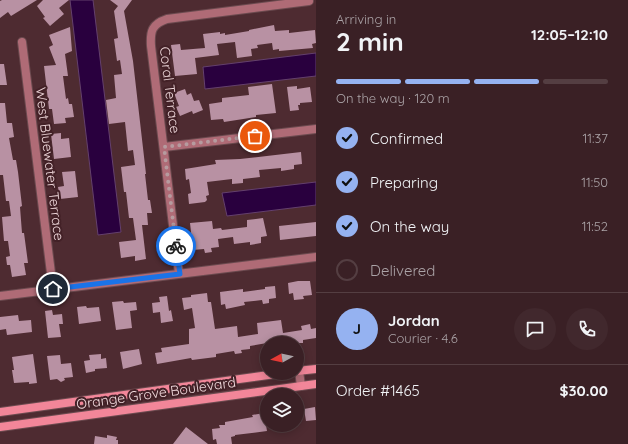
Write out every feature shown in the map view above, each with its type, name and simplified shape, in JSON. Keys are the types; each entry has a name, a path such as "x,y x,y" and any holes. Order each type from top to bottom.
{"street":[{"name":"Coral Terrace","path":"180,274 150,37 153,28 159,22 167,19 309,1"},
{"name":"West Bluewater Terrace","path":"22,42 53,289"},
{"path":"164,147 316,129"},
{"path":"0,296 316,257"},
{"path":"304,370 316,368"},
{"name":"Orange Grove Boulevard","path":"0,412 260,376"},
{"path":"300,380 301,386"},
{"name":"Orange Grove Boulevard","path":"0,427 316,384"}],"shaded area":[{"path":"70,0 93,0 121,232 98,235"},
{"path":"316,53 316,76 205,89 203,67"},
{"path":"316,182 316,205 227,216 222,193"}],"building":[{"path":"37,0 11,16 8,12 0,18 0,1"},
{"path":"43,0 69,0 59,8 64,14 50,26 43,18 45,17 37,6"},
{"path":"110,0 132,0 124,11 133,61 148,200 150,200 152,213 147,213 148,225 142,225 146,259 135,261 135,256 121,258 119,242 136,240 133,218 129,218 121,167 135,165 133,150 128,151 125,122 109,124 106,100 116,98 114,75 122,74 120,60 117,61 114,39 118,38 114,11 118,6"},
{"path":"274,25 275,31 289,30 289,33 315,30 316,43 312,44 313,48 279,51 279,49 273,50 272,43 257,45 258,48 251,49 252,56 237,58 235,42 217,44 219,55 195,58 197,74 175,76 171,45 180,44 181,50 205,48 203,34 220,32 220,34 225,33 225,35"},
{"path":"70,27 72,51 65,54 68,76 63,76 66,99 68,98 69,104 72,104 74,117 65,118 66,123 54,124 52,109 49,109 44,66 56,65 49,47 53,45 49,35"},
{"path":"0,64 4,64 7,85 0,85"},
{"path":"272,84 276,113 256,115 256,117 224,122 223,119 211,120 209,104 222,102 222,98 249,95 248,87"},
{"path":"297,86 297,89 310,87 312,102 300,103 300,105 298,105 299,110 290,111 287,87"},
{"path":"185,89 187,95 191,93 194,101 199,100 203,110 193,114 192,111 180,116 176,107 179,106 174,93"},
{"path":"0,103 5,103 7,123 12,123 14,137 9,138 13,160 16,160 18,172 22,206 20,207 22,233 24,233 28,263 24,263 26,275 12,277 10,265 7,265 6,257 10,256 8,241 4,241 2,217 11,216 9,201 6,201 3,175 0,175"},
{"path":"61,133 61,139 69,138 71,157 54,159 51,134"},
{"path":"301,152 302,164 294,165 294,169 281,171 281,168 259,170 260,177 243,179 243,183 232,184 232,179 207,182 209,195 206,196 207,200 205,202 189,204 188,194 191,193 189,179 186,180 185,169 216,164 215,160 240,159"},
{"path":"75,171 78,197 60,199 58,187 64,186 62,172"},
{"path":"263,218 267,236 261,237 261,243 250,245 250,242 234,244 233,237 218,239 219,247 211,248 212,252 205,253 204,249 193,250 190,223 212,221 213,229 221,228 222,230 247,227 247,220"},
{"path":"316,222 316,236 280,240 279,226"},
{"path":"310,281 312,295 303,296 304,299 294,300 293,293 289,294 288,283"},
{"path":"275,286 276,298 269,299 269,303 263,304 262,300 244,302 245,305 226,309 225,304 221,305 220,292 243,289 243,292"},
{"path":"207,293 208,302 211,302 215,329 237,326 238,337 258,334 257,323 281,320 283,333 302,330 301,326 310,324 311,329 316,328 316,338 304,340 304,336 260,336 260,344 250,346 250,349 241,350 242,353 235,354 234,351 216,354 216,357 192,360 191,358 157,364 155,353 162,352 161,348 189,344 189,329 195,328 192,308 184,310 182,298 191,297 191,295"},
{"path":"167,296 169,311 171,310 173,321 161,323 160,312 153,313 152,303 160,302 159,297"},
{"path":"123,301 124,303 136,302 137,310 130,311 132,328 116,330 112,302"},
{"path":"86,306 87,308 99,307 101,321 79,324 77,307"},
{"path":"52,310 53,315 62,314 63,324 59,324 61,337 48,338 45,311"},
{"path":"18,315 19,321 31,320 32,332 7,335 6,329 0,330 0,317"},
{"path":"139,349 142,364 123,369 120,352"},
{"path":"33,354 37,383 14,383 12,357"},
{"path":"101,354 101,359 106,358 107,368 95,369 95,371 86,373 84,361 90,360 89,355"},
{"path":"60,355 61,364 71,363 73,377 64,378 65,380 61,382 57,379 50,380 47,356"},
{"path":"315,407 316,420 306,421 304,409"},
{"path":"260,414 260,432 235,435 231,437 232,444 217,444 216,439 213,440 212,429 220,428 219,425 225,425 225,422 253,417 252,415"},
{"path":"186,427 208,444 173,444"},
{"path":"107,435 117,437 116,440 118,440 118,444 94,444 95,436 107,438"}],"way so far":[{"path":"176,246 164,147 255,136"}],"route":[{"path":"53,289 180,274 176,246"}]}
